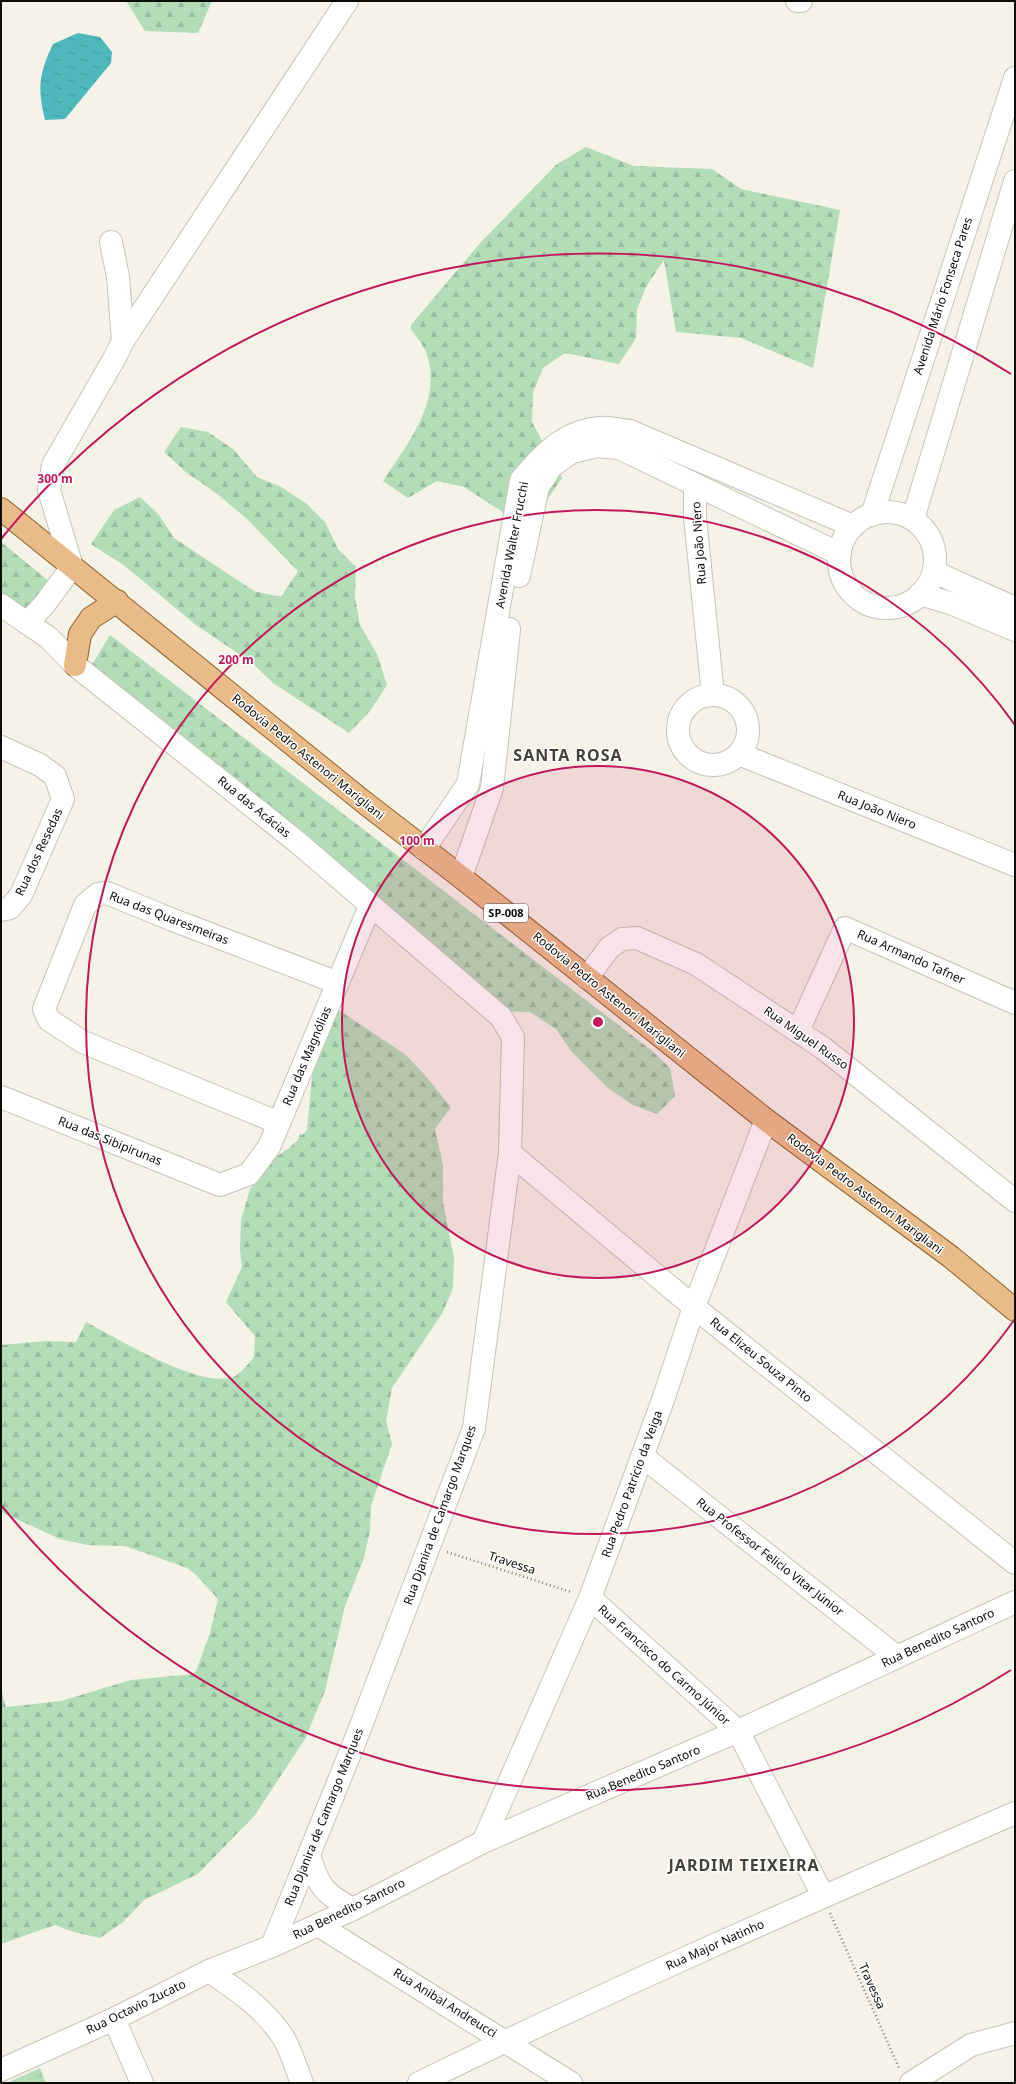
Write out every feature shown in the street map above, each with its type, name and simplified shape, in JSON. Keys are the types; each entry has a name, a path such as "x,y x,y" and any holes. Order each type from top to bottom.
{"main road":[{"name":"Rodovia Pedro Astenori Marigliani","path":"1,509 365,803 461,877 766,1120 951,1258 1015,1310"},
{"path":"75,665 80,634 91,618 116,601"}],"street":[{"path":"27,623 44,605 72,567 49,490 53,466 114,360 122,341 347,1"},
{"name":"Avenida Mário Fonseca Pares","path":"872,515 1015,78"},
{"path":"913,518 1015,181"},
{"path":"111,242 118,277 122,341"},
{"name":"Avenida Walter Frucchi","path":"468,784 522,480 544,452 568,436 599,428 630,431 853,526"},
{"name":"Avenida Walter Frucchi","path":"461,877 492,788 510,619 538,487 552,466 572,452 597,446 619,448 695,486 840,554"},
{"name":"Rua João Niero","path":"695,486 695,517 713,695"},
{"path":"882,512 899,513 913,518 924,528 932,541 935,555 934,570 929,584 910,602 897,607 884,608 870,605 860,600 845,583 840,569 840,554 844,540 853,526 872,515 882,512"},
{"path":"934,570 943,576 1015,608"},
{"path":"920,594 952,604 1015,630"},
{"name":"Rua das Acácias","path":"1,605 49,638 75,665 296,841 501,1017"},
{"path":"713,695 730,699 738,705 744,713 747,722 745,744 739,754 724,763 707,766 696,762 687,755 680,745 678,722 683,711 691,702 701,697 713,695"},
{"name":"Rua dos Resedas","path":"1,747 40,765 55,776 63,799 21,895 10,908 1,910"},
{"name":"Rua João Niero","path":"739,754 1015,865"},
{"path":"424,849 468,784 492,788"},
{"name":"Rua das Quaresmeiras","path":"279,1123 83,1042 49,1020 44,1009 82,912 85,905 98,894 107,893 173,920 338,982"},
{"name":"Rua das Magnólias","path":"220,1185 249,1174 269,1147 370,906"},
{"name":"Rua Armando Tafner","path":"798,1032 845,928 1015,1003"},
{"name":"Rua Miguel Russo","path":"587,978 609,948 622,939 637,938 696,964 829,1053 1015,1201"},
{"name":"Rua Djanira de Camargo Marques","path":"272,1946 357,1736 474,1428 510,1153 513,1037 501,1017"},
{"name":"Rua das Sibipirunas","path":"1,1097 220,1185"},
{"name":"Rua Pedro Patrício da Veiga","path":"483,1842 590,1598 694,1307 766,1120"},
{"name":"Rua Elizeu Souza Pinto","path":"510,1153 694,1307 1015,1563"},
{"name":"Rua Professor Felicio Vitar Júnior","path":"642,1456 897,1657"},
{"name":"Rua Francisco do Carmo Júnior","path":"590,1598 738,1731"},
{"name":"Rua Benedito Santoro","path":"272,1946 353,1909 483,1842 738,1731 1015,1602"},
{"path":"738,1731 823,1896"},
{"name":"Rua Major Natinho","path":"418,2083 505,2040 823,1896 1015,1813"},
{"path":"309,1855 317,1880 325,1891 335,1900 353,1909"},
{"name":"Rua Anibal Andreucci","path":"318,1925 505,2040 571,2083"},
{"name":"Rua Octavio Zucato","path":"1,2070 114,2019 209,1971 272,1946"},
{"path":"209,1971 248,1998 267,2015 284,2038 302,2083"},
{"path":"114,2019 142,2083"},
{"path":"905,2076 970,2045 1015,2034"}],"path":[{"name":"Travessa","path":"429,1546 590,1598"},
{"name":"Travessa","path":"823,1896 905,2076"}],"green space":[{"path":"126,1 212,1 198,33 145,31"},
{"path":"586,147 634,166 712,169 741,189 840,210 813,368 741,338 676,332 664,260 647,285 637,309 636,338 619,364 565,353 543,368 533,392 532,422 562,478 545,503 515,520 464,487 437,481 408,498 383,481 412,437 427,404 430,387 430,370 426,352 411,329 411,325 481,242 557,164"},
{"path":"181,427 208,432 233,449 257,477 281,487 307,504 325,522 338,549 356,567 355,597 360,625 377,654 387,685 370,711 349,733 273,683 251,662 196,625 125,566 91,544 114,510 140,497 159,515 174,538 254,591 281,597 298,571 247,519 216,493 187,473 164,452"},
{"path":"1,542 56,587 36,617 1,606"},
{"path":"110,635 651,1050 670,1068 675,1096 657,1114 633,1105 608,1088 571,1051 556,1029 530,1012 500,1011 90,668"},
{"path":"334,1007 406,1055 451,1107 435,1129 443,1165 443,1202 454,1258 453,1288 443,1312 392,1388 386,1421 392,1444 371,1506 370,1531 364,1558 345,1606 325,1691 305,1739 255,1815 198,1874 144,1900 123,1922 100,1938 74,1932 55,1925 1,1944 1,1689 6,1707 61,1701 131,1680 193,1674 196,1671 210,1633 218,1599 195,1574 187,1568 125,1546 87,1545 60,1539 1,1512 1,1345 46,1341 76,1342 86,1322 161,1361 184,1371 205,1377 223,1379 237,1375 244,1369 254,1357 255,1336 226,1302 242,1267 240,1250 241,1220 250,1189 266,1164 289,1148 298,1140 300,1134 302,1135 307,1130 313,1067"},
{"path":"40,2068 46,2083 7,2083"}],"water":[{"path":"78,33 100,37 112,52 111,63 65,119 45,120 40,89 45,64 53,44"}],"district":[{"name":"SANTA ROSA","path":"568,755"},
{"name":"JARDIM TEIXEIRA","path":"744,1865"}]}
